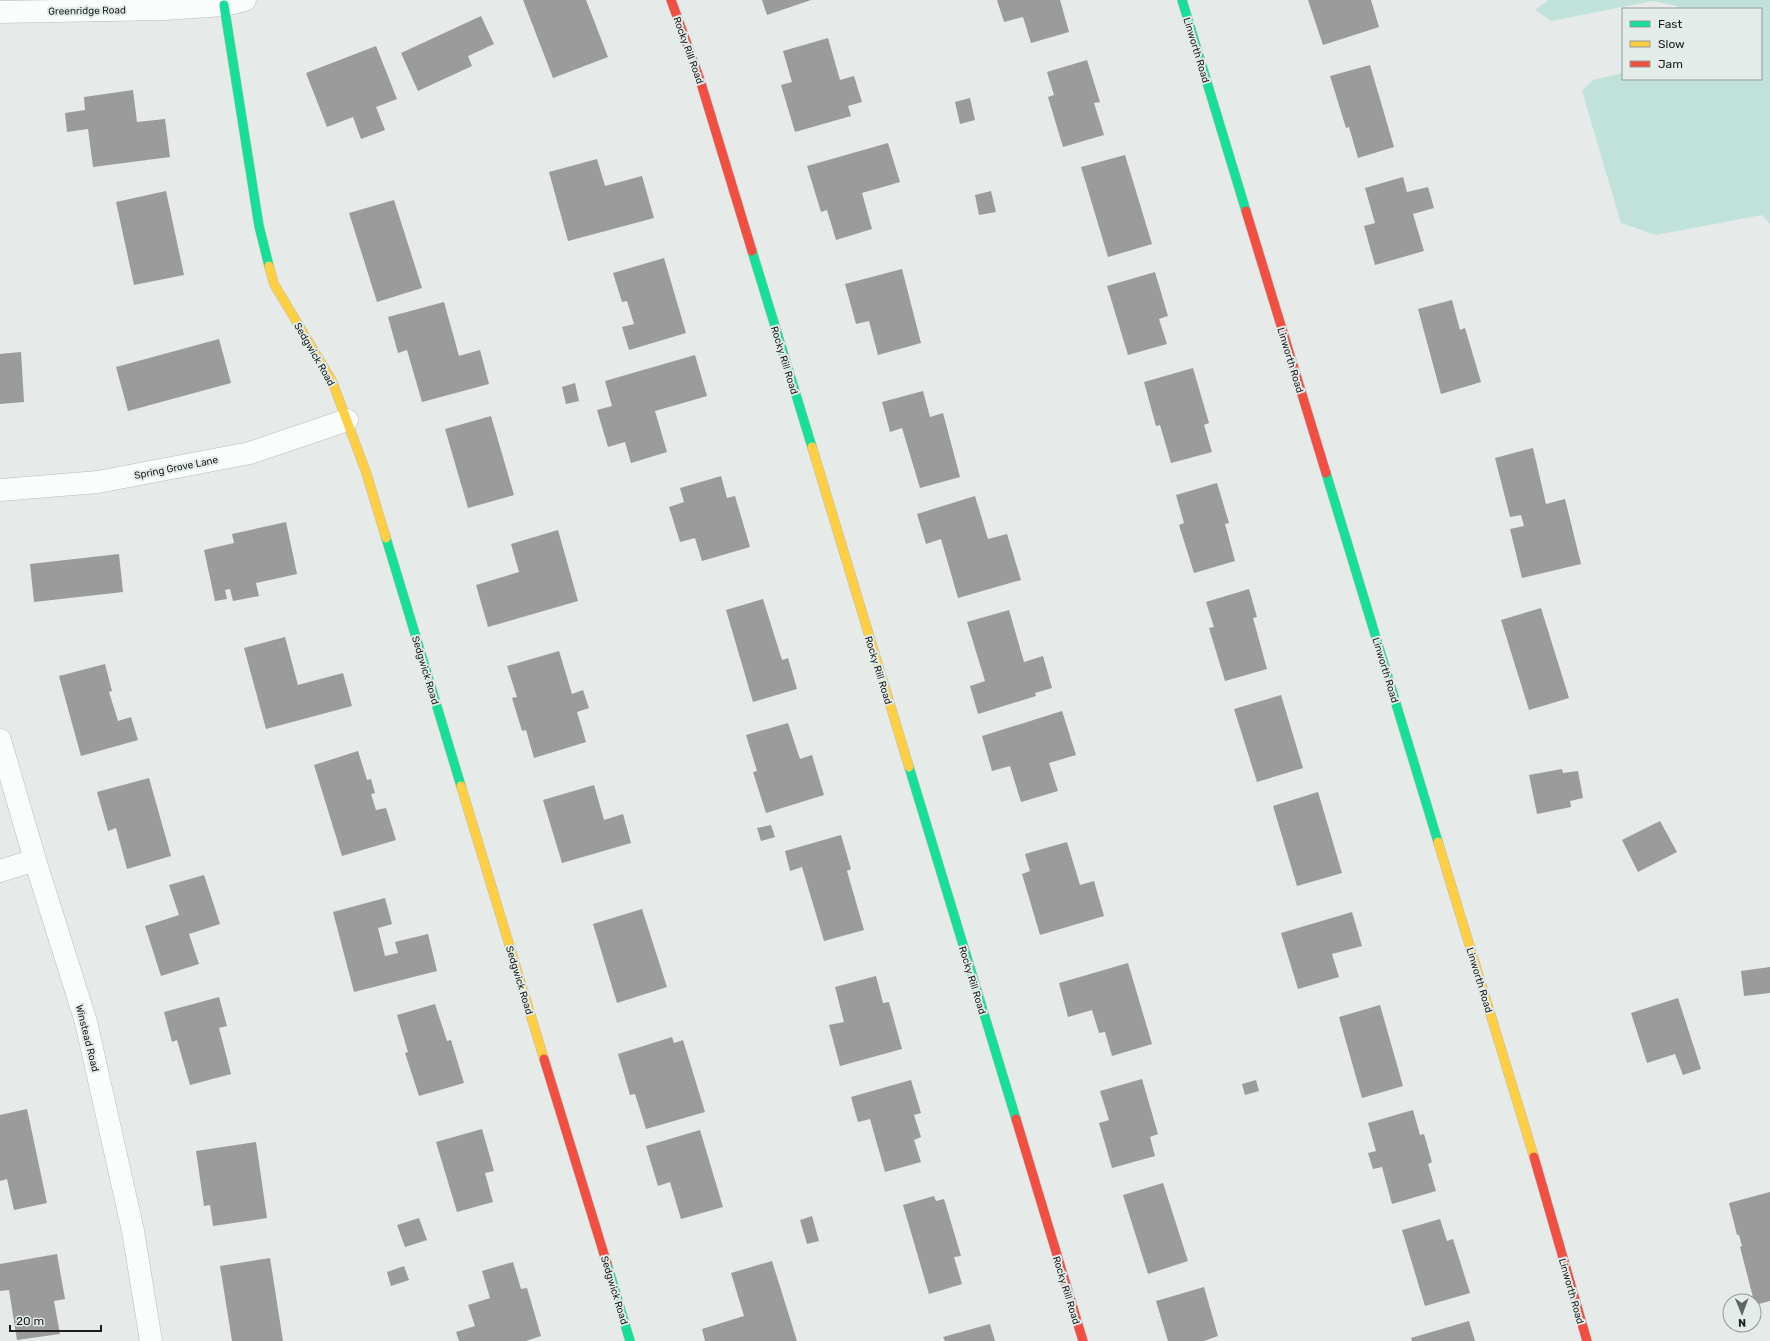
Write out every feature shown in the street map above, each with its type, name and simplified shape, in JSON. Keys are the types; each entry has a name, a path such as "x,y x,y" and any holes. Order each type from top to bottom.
{"street":[{"name":"Rocky Rill Road","path":"671,0 700,80 1083,1341"},
{"name":"Linworth Road","path":"1182,0 1527,1135 1587,1341"},
{"name":"Greenridge Road","path":"0,12 164,9 234,2"},
{"name":"Sedgwick Road","path":"234,2 259,226 274,284 332,381 348,420 366,472 630,1341"},
{"name":"Spring Grove Lane","path":"0,490 98,482 250,453 348,420"},
{"name":"Winstead Road","path":"0,740 35,860 86,1022 133,1231 151,1341"},
{"path":"0,871 35,860"}],"green space":[{"path":"1548,0 1770,0 1770,224 1762,215 1656,235 1621,223 1582,91 1593,80 1622,73 1622,80 1762,80 1762,8 1678,8 1677,6 1653,1 1551,21 1535,10"}],"building":[{"path":"523,0 586,0 608,57 553,78"},
{"path":"762,0 811,0 767,15"},
{"path":"997,0 1060,0 1069,32 1031,43 1023,17 1004,22"},
{"path":"1308,0 1371,0 1379,27 1323,45"},
{"path":"481,16 494,44 468,56 472,66 418,91 401,53"},
{"path":"828,38 840,80 854,76 862,102 848,106 851,116 795,132 781,85 792,82 783,51"},
{"path":"376,46 397,99 376,107 385,130 361,139 353,117 327,127 306,73"},
{"path":"1087,60 1100,102 1094,103 1104,135 1063,147 1048,97 1054,95 1047,72"},
{"path":"1370,65 1394,147 1358,158 1349,127 1346,128 1330,76"},
{"path":"133,90 137,122 165,119 170,157 93,167 88,129 67,132 65,113 85,110 84,97"},
{"path":"970,98 975,120 960,124 955,102"},
{"path":"888,143 900,182 862,193 872,229 836,240 827,210 821,212 807,166"},
{"path":"1125,155 1152,244 1108,257 1081,167"},
{"path":"597,159 605,186 642,176 654,218 568,241 549,172"},
{"path":"1403,177 1407,192 1428,187 1434,208 1413,214 1424,251 1375,265 1364,226 1375,223 1365,188"},
{"path":"166,191 184,275 134,285 116,202"},
{"path":"991,191 996,212 979,215 975,195"},
{"path":"394,200 422,288 377,302 349,213"},
{"path":"664,258 686,333 629,350 622,327 634,324 627,301 622,302 613,273"},
{"path":"902,269 921,343 878,355 869,321 856,324 845,284"},
{"path":"1155,272 1168,316 1159,319 1167,344 1128,355 1107,286"},
{"path":"1452,300 1460,330 1465,328 1481,382 1441,394 1418,309"},
{"path":"444,302 459,356 480,350 489,384 422,402 407,350 398,353 388,317"},
{"path":"219,339 231,383 128,411 116,367"},
{"path":"21,352 24,402 0,404 0,354"},
{"path":"695,355 707,396 655,411 667,452 631,463 625,442 608,447 597,410 612,406 605,381"},
{"path":"1193,368 1209,423 1204,425 1212,452 1171,463 1160,425 1156,426 1144,382"},
{"path":"575,383 579,401 566,404 562,387"},
{"path":"923,391 930,417 943,413 960,477 920,488 902,428 890,432 882,402"},
{"path":"491,416 514,495 468,508 445,429"},
{"path":"1533,448 1546,504 1565,499 1581,564 1522,578 1510,529 1524,526 1521,515 1510,517 1495,458"},
{"path":"721,476 727,498 735,496 750,547 702,561 695,538 680,542 669,507 684,502 680,488"},
{"path":"1217,483 1229,523 1225,524 1235,561 1194,573 1179,525 1184,523 1176,495"},
{"path":"975,496 988,539 1007,534 1021,580 958,598 941,539 926,544 917,514"},
{"path":"286,522 297,574 256,583 259,596 233,601 230,589 225,590 227,599 215,601 204,550 234,543 232,534"},
{"path":"558,530 578,601 488,627 476,585 519,572 511,544"},
{"path":"119,554 123,592 34,602 30,564"},
{"path":"1249,589 1257,617 1253,618 1267,669 1225,681 1209,628 1214,627 1206,602"},
{"path":"763,599 782,660 788,658 797,689 753,702 726,610"},
{"path":"1541,608 1569,698 1529,710 1501,620"},
{"path":"1009,610 1024,662 1043,656 1052,688 1035,693 1036,696 978,714 970,686 985,681 967,622"},
{"path":"285,637 298,685 343,673 352,706 266,729 244,648"},
{"path":"559,651 572,694 583,690 589,708 577,712 586,742 534,758 526,730 522,731 512,698 517,697 507,666"},
{"path":"105,664 112,691 109,692 118,721 131,717 138,740 81,756 59,676"},
{"path":"1281,695 1303,768 1257,782 1234,709"},
{"path":"1062,711 1076,755 1049,763 1058,791 1021,802 1010,766 992,771 982,736"},
{"path":"788,723 800,759 812,755 824,795 766,813 753,772 757,771 746,735"},
{"path":"358,751 367,780 371,779 375,793 371,794 376,810 386,808 396,840 342,856 314,765"},
{"path":"1562,769 1563,773 1578,771 1583,798 1570,801 1571,807 1537,814 1529,775"},
{"path":"149,778 171,856 127,869 116,828 108,831 97,792"},
{"path":"594,785 604,820 623,814 631,843 562,863 543,800"},
{"path":"1318,792 1342,873 1297,886 1273,806"},
{"path":"1660,821 1677,852 1638,872 1622,840"},
{"path":"771,825 775,837 761,841 757,828"},
{"path":"841,835 851,869 847,871 864,930 824,941 802,867 790,871 785,851"},
{"path":"1067,842 1080,885 1094,881 1104,916 1040,935 1022,874 1030,871 1025,854"},
{"path":"204,875 220,924 189,934 199,964 161,976 145,926 179,915 169,885"},
{"path":"385,898 392,924 378,928 385,956 398,953 395,942 428,934 437,971 354,992 333,912"},
{"path":"642,909 667,987 617,1003 593,924"},
{"path":"1352,912 1362,946 1332,954 1339,977 1298,989 1281,933"},
{"path":"1128,963 1152,1044 1112,1056 1105,1032 1099,1033 1092,1010 1068,1017 1059,983"},
{"path":"1770,967 1770,993 1744,996 1741,971"},
{"path":"876,976 883,1003 889,1002 902,1049 840,1066 829,1025 844,1022 835,987"},
{"path":"219,997 227,1026 219,1028 231,1074 190,1085 177,1040 172,1042 164,1012"},
{"path":"1678,998 1701,1069 1683,1075 1675,1054 1647,1063 1631,1013"},
{"path":"435,1004 447,1041 451,1040 464,1083 419,1096 405,1053 408,1052 397,1015"},
{"path":"1380,1005 1403,1086 1362,1098 1339,1017"},
{"path":"672,1037 674,1043 683,1040 705,1112 646,1129 635,1094 630,1095 618,1054"},
{"path":"1142,1079 1158,1134 1150,1137 1155,1156 1112,1168 1099,1123 1109,1120 1100,1091"},
{"path":"911,1080 921,1113 914,1115 921,1137 914,1140 921,1162 885,1172 870,1119 858,1122 851,1097"},
{"path":"1256,1080 1259,1091 1245,1095 1242,1084"},
{"path":"27,1109 47,1203 14,1210 7,1179 0,1181 0,1115"},
{"path":"1413,1110 1420,1135 1424,1134 1432,1162 1428,1164 1436,1191 1392,1204 1382,1167 1373,1169 1368,1153 1376,1151 1368,1123"},
{"path":"482,1129 494,1171 485,1173 493,1202 457,1212 436,1142"},
{"path":"700,1130 723,1207 681,1219 670,1182 658,1186 646,1146"},
{"path":"256,1142 267,1218 213,1226 210,1205 204,1206 196,1151"},
{"path":"1163,1183 1188,1261 1148,1274 1123,1195"},
{"path":"1770,1192 1770,1301 1762,1303 1762,1293 1752,1293 1740,1247 1742,1246 1739,1235 1737,1235 1729,1203"},
{"path":"934,1196 936,1201 944,1199 961,1256 954,1257 962,1284 929,1294 903,1205"},
{"path":"812,1216 819,1241 807,1244 800,1220"},
{"path":"419,1218 427,1240 405,1247 397,1225"},
{"path":"1440,1219 1447,1241 1453,1239 1470,1293 1425,1306 1402,1230"},
{"path":"57,1254 65,1299 54,1301 60,1334 17,1340 9,1290 0,1291 0,1264"},
{"path":"270,1258 283,1341 232,1341 220,1266"},
{"path":"772,1261 797,1341 705,1341 702,1329 744,1316 731,1273"},
{"path":"513,1262 521,1289 527,1288 541,1336 526,1341 459,1341 456,1332 475,1326 468,1305 490,1298 482,1271"},
{"path":"404,1266 409,1280 391,1286 387,1272"},
{"path":"1204,1287 1218,1336 1204,1341 1168,1341 1156,1301"},
{"path":"1469,1321 1475,1341 1412,1341 1411,1338"},
{"path":"990,1324 995,1341 945,1341 943,1337"}],"traffic: fast":[{"path":"1182,0 1246,211"},
{"path":"224,5 259,226 269,266"},
{"path":"752,251 812,447"},
{"path":"1326,473 1438,842"},
{"path":"386,538 461,786"},
{"path":"909,767 1016,1119"},
{"path":"607,1264 630,1341"}],"traffic: slow":[{"path":"269,266 274,284 332,381 366,472 386,538"},
{"path":"812,447 909,767"},
{"path":"461,786 544,1059"},
{"path":"1438,842 1534,1157"}],"traffic: jam":[{"path":"671,0 700,80 752,251"},
{"path":"1246,211 1326,473"},
{"path":"544,1059 607,1264"},
{"path":"1016,1119 1083,1341"},
{"path":"1534,1157 1587,1341"}]}
